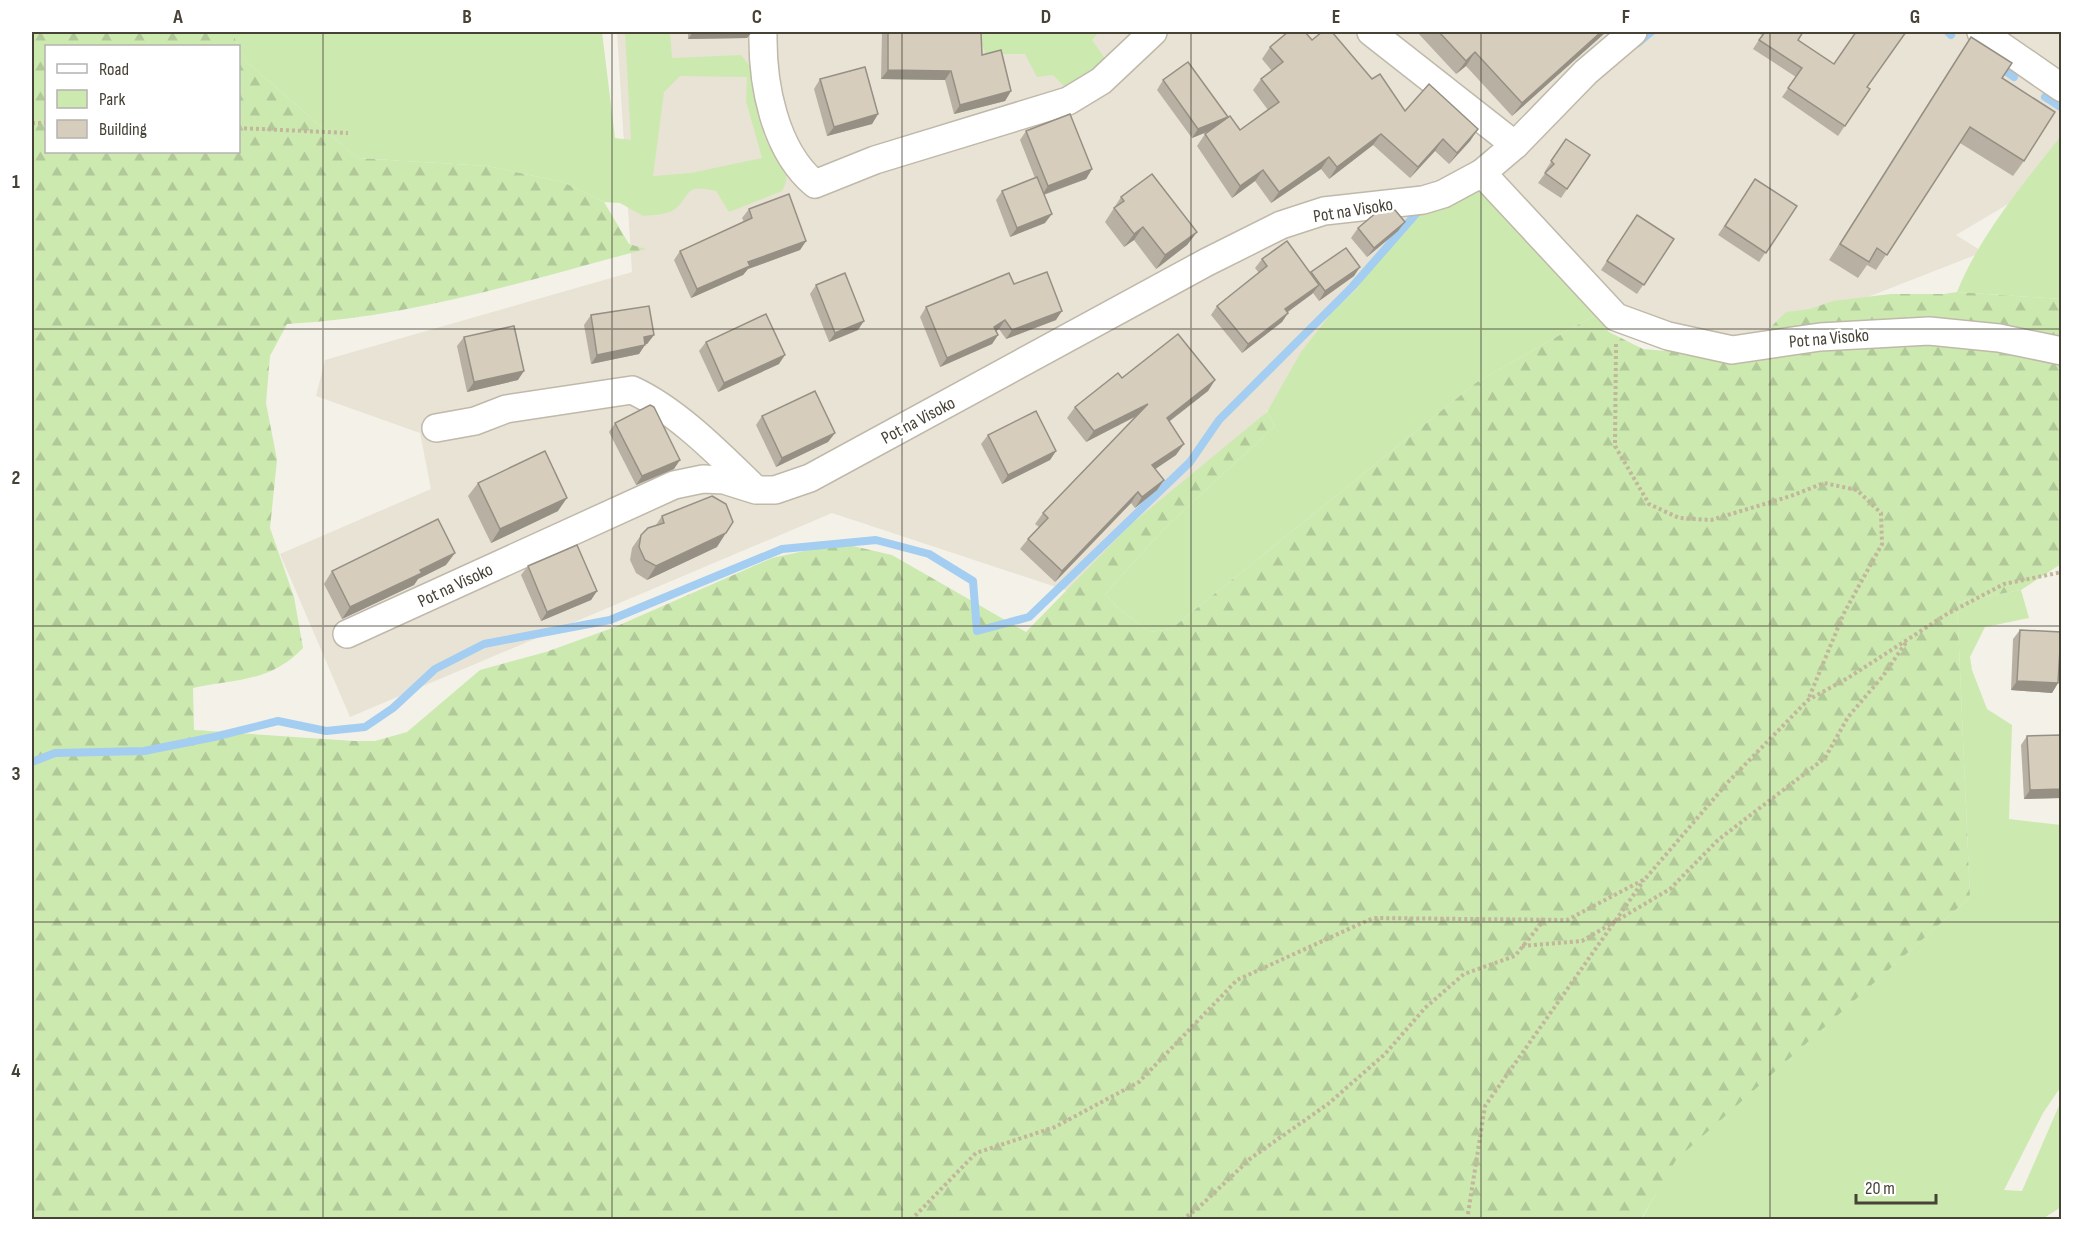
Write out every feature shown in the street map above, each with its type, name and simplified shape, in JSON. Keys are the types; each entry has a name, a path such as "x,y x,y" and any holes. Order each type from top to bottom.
{"street":[{"path":"763,32 762,58 778,130 799,171 815,184 875,160 1068,101 1101,81 1153,32"},
{"path":"1371,32 1515,145"},
{"name":"Pot na Visoko","path":"347,634 674,485 703,479 724,480 756,490 776,490 810,478 1197,267 1281,225 1324,212 1422,200 1443,194 1482,173 1515,145 1586,72 1633,32"},
{"path":"1981,32 2061,88"},
{"name":"Pot na Visoko","path":"1482,173 1616,316 1668,336 1732,350 1820,337 1929,331 1999,338 2061,351"},
{"path":"436,428 475,421 506,409 632,390 650,398 724,458 756,490"}],"path":[{"path":"240,128 348,132"},
{"path":"1616,316 1615,447 1649,504 1678,518 1711,520 1791,496 1824,483 1857,489 1881,513 1882,544 1844,613 1808,700"},
{"path":"1467,1220 1485,1106 1645,879 1729,781 1808,700 1947,614 2004,584 2061,572"},
{"path":"1522,946 1582,940 1670,889 1718,840 1825,758 1848,717 1883,676 1909,639"},
{"path":"911,1220 976,1153 1055,1127 1139,1082 1237,980 1373,918 1567,920 1645,879"},
{"path":"1182,1220 1197,1209 1251,1158 1328,1104 1384,1054 1425,1008 1464,974 1515,956 1544,920"}],"shaded area":[{"path":"617,32 2061,32 2061,156 2042,184 1956,235 1983,252 1732,350 1616,317 1483,173 1448,208 1098,601 832,513 350,717 280,554 431,489 420,433 316,396 325,360 632,272"}],"green space":[{"path":"32,32 235,32 238,45 45,45 45,153 240,153 240,49 247,62 357,158 487,166 563,182 604,202 629,244 646,249 513,285 423,306 333,320 287,324 270,356 266,403 277,460 270,528 294,597 303,648 291,659 265,673 193,688 194,730 354,741 375,741 407,732 480,670 546,652 615,627 772,558 844,544 892,555 1026,632 1130,525 1267,412 1275,426 1165,528 1105,594 1118,608 1150,632 1171,629 1477,382 1597,314 1609,332 1643,349 1701,354 1931,339 2061,359 2061,564 2021,590 1957,602 1970,897 1676,1160 1641,1219 32,1219"},
{"path":"235,32 602,32 615,138 631,140 625,32 670,32 672,58 741,55 747,62 760,93 765,138 785,169 786,182 782,191 729,212 716,191 697,188 688,193 672,211 643,216 620,203 604,202 563,182 487,166 357,158 247,62 238,45","holes":["680,76 747,77 746,101 762,158 691,173 653,176 664,92"]},
{"path":"977,32 1099,32 1092,40 1108,63 1066,88 1053,75 1037,77 1025,54 986,54"},
{"path":"2061,136 2061,299 1957,292 1990,230 2017,191"},
{"path":"1485,187 1597,314 1477,382 1171,629 1150,632 1118,608 1105,594 1165,528 1275,426 1267,412 1301,352 1333,311 1357,289 1373,262 1422,212"},
{"path":"1957,292 2061,299 2061,338 1769,337 1772,326 1786,312 1810,309 1833,301 1891,294"},
{"path":"2021,590 2029,618 1985,627 1970,657 1972,670 1987,709 2012,725 2009,819 2061,825 2062,1085 2043,1113 2004,1190 2022,1191 2061,1101 2061,1207 2041,1220 1641,1220 1675,1160 1970,897 1957,602"}],"building":[{"path":"888,32 981,32 982,55 1001,50 1011,91 960,105 951,71 888,70"},
{"path":"1288,32 1305,32 1312,40 1322,32 1332,32 1372,79 1380,74 1405,111 1429,84 1478,129 1457,153 1443,139 1418,167 1381,134 1337,167 1329,157 1279,192 1263,170 1240,186 1205,134 1230,116 1240,130 1279,102 1261,79 1283,62 1270,47"},
{"path":"1439,32 1601,32 1522,103 1475,52 1466,61"},
{"path":"1765,32 1803,32 1798,40 1834,64 1856,32 1906,32 1867,87 1870,89 1845,126 1788,88 1802,68 1759,40"},
{"path":"1971,37 2012,63 2002,78 2055,112 2024,161 1970,127 1887,255 1877,248 1869,262 1840,244"},
{"path":"1188,62 1228,117 1198,129 1163,80"},
{"path":"865,67 878,114 834,127 820,79"},
{"path":"1070,114 1092,169 1048,186 1026,131"},
{"path":"1566,139 1590,155 1567,189 1545,173 1554,164 1551,161"},
{"path":"1152,174 1197,232 1165,255 1143,227 1134,234 1114,208 1124,201 1121,197"},
{"path":"1037,177 1052,214 1017,228 1002,191"},
{"path":"1755,179 1797,206 1766,253 1725,226"},
{"path":"789,194 806,241 748,262 750,266 697,289 680,251 752,218 749,209"},
{"path":"1395,210 1405,222 1374,248 1358,228 1377,212"},
{"path":"1637,215 1674,239 1644,285 1607,261"},
{"path":"1287,241 1319,285 1285,309 1288,313 1248,344 1217,306 1267,266 1262,259"},
{"path":"1346,248 1360,267 1325,291 1311,272"},
{"path":"1047,272 1062,311 1012,330 1005,320 994,327 998,335 947,358 926,307 1009,273 1014,284"},
{"path":"845,273 864,321 835,333 816,285"},
{"path":"649,306 654,335 644,337 645,345 597,355 591,315"},
{"path":"766,314 785,355 724,383 706,342"},
{"path":"514,326 524,371 474,382 464,337"},
{"path":"1178,334 1215,380 1167,418 1184,444 1152,465 1164,480 1142,497 1138,492 1062,571 1028,539 1048,518 1043,513 1148,404 1094,431 1075,407 1118,373 1122,378"},
{"path":"815,391 835,433 782,458 762,416"},
{"path":"650,405 654,407 680,460 642,476 615,423"},
{"path":"1036,411 1056,451 1008,475 988,435"},
{"path":"545,451 567,498 500,529 478,483"},
{"path":"712,496 726,504 733,522 726,533 656,566 645,560 639,547 641,535 648,528 664,523 662,516"},
{"path":"438,519 455,553 420,570 422,573 350,607 332,571"},
{"path":"577,545 597,591 547,612 528,566"},
{"path":"2020,630 2061,632 2058,683 2017,681"},
{"path":"2061,735 2061,789 2030,790 2027,736"}],"waterway":[{"path":"1638,43 1651,32"},
{"path":"1948,32 1951,35"},
{"path":"1998,66 2014,77"},
{"path":"2045,97 2062,108"},
{"path":"32,762 55,753 144,751 278,721 326,731 365,727 393,708 435,669 484,644 610,620 782,549 876,540 929,554 973,581 977,631 1029,617 1190,462 1219,420 1352,287 1421,208"}]}
